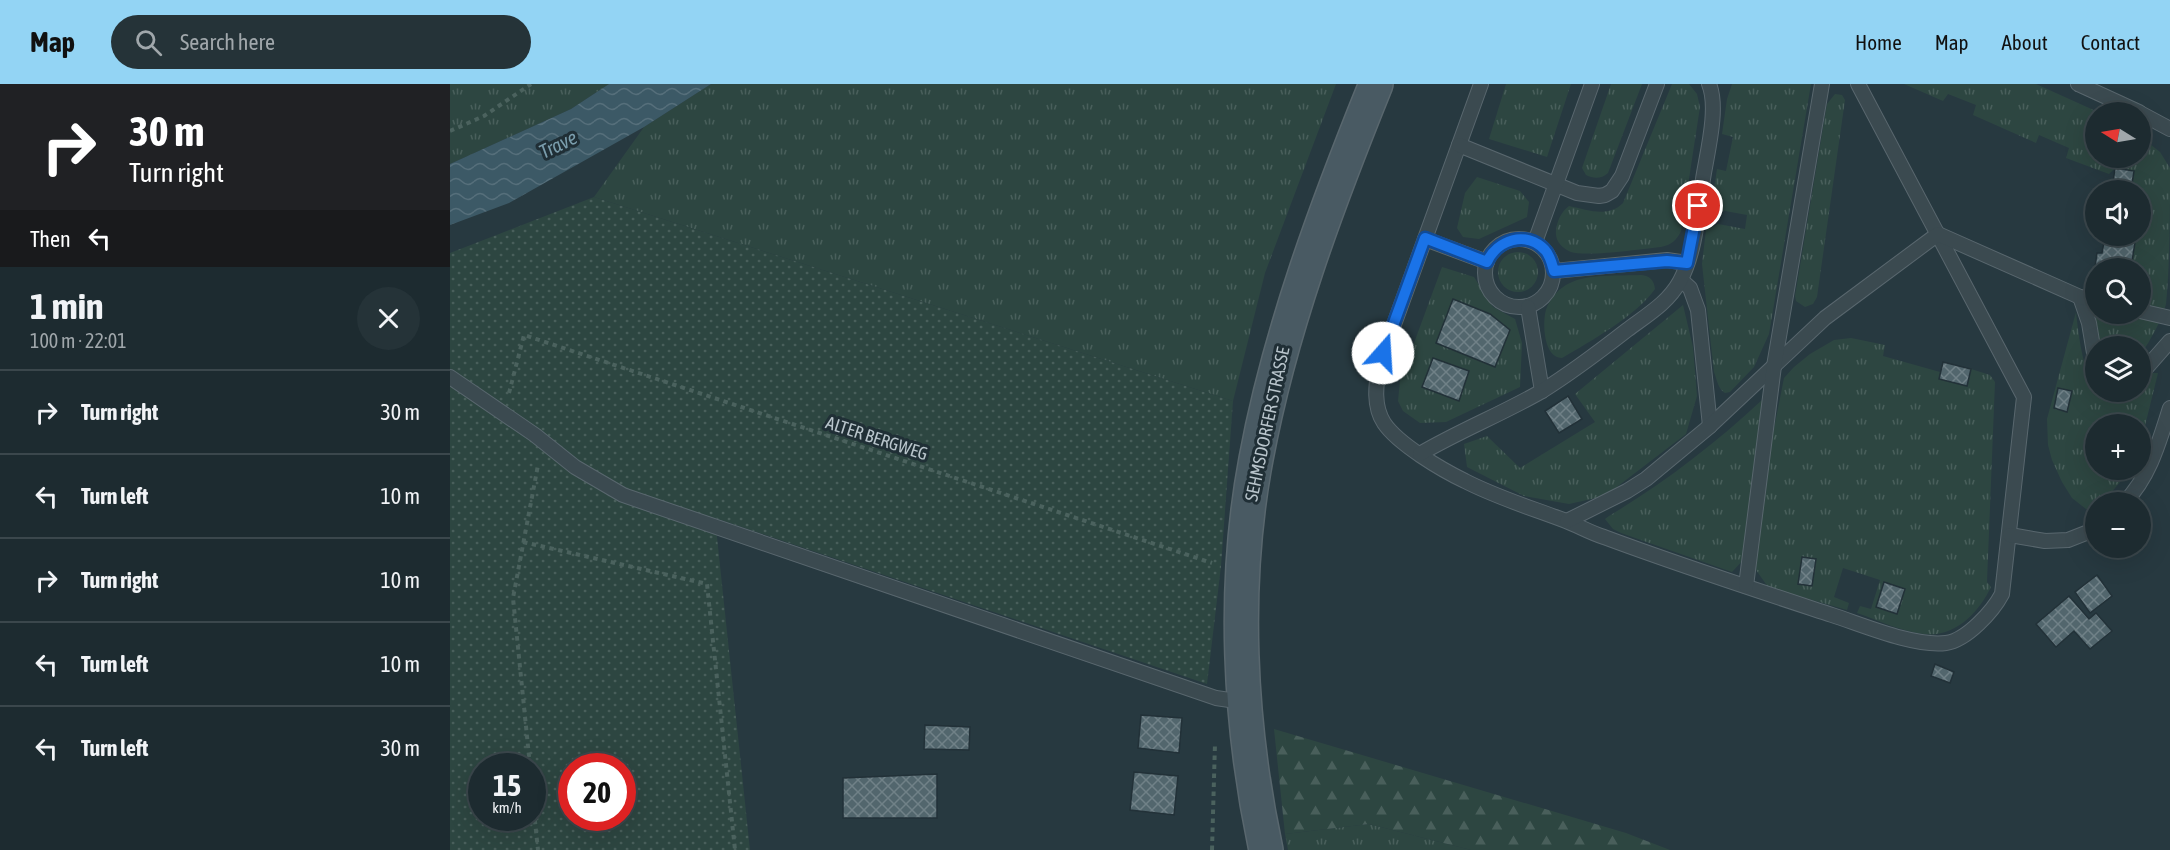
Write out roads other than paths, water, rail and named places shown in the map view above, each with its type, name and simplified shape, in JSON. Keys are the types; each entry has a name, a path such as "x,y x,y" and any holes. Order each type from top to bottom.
{"main road":[{"name":"SEHMSDORFER STRASSE","path":"1266,850 1230,700 1248,518 1260,440 1294,307 1337,183 1376,84"}],"lane":[{"path":"1481,84 1379,366 1376,391 1379,413 1385,423 1420,454 1465,481 1524,507 1567,521 1602,537 1746,586 1925,643 1948,643 1957,640 1986,617 2002,594 2024,397 1858,84"},
{"path":"1535,242 1592,84"},
{"path":"1459,145 1557,186 1577,193 1599,196 1612,190 1622,176 1657,84"},
{"path":"1420,454 1542,391 1662,304 1680,280 1687,263 1710,134 1712,95 1709,84"},
{"path":"1746,586 1774,366 1822,84"},
{"path":"2078,84 2116,102"},
{"path":"2151,119 2170,129"},
{"path":"1567,521 1646,479 1710,426 1825,318 1938,234"},
{"path":"1938,234 2085,298"},
{"path":"1425,238 1487,262"},
{"path":"1519,239 1535,242 1545,250 1551,260 1554,271 1550,291 1543,299 1528,306 1514,308 1496,300 1486,282 1487,262 1490,254 1502,243 1519,239"},
{"path":"1554,271 1667,261 1687,263"},
{"path":"1680,280 1690,288 1698,310 1710,426"},
{"path":"2080,297 2091,336"},
{"path":"1528,306 1542,391"},
{"path":"2151,314 2170,318"},
{"path":"2151,362 2170,340"},
{"path":"450,377 543,441 575,467 623,495 1230,700"},
{"path":"2135,492 2152,464 2170,408"},
{"path":"2010,535 2045,542 2068,540 2085,533"}],"water":[{"name":"Trave","path":"609,84 711,84 644,127 509,203 450,225 450,164 571,109"}]}
